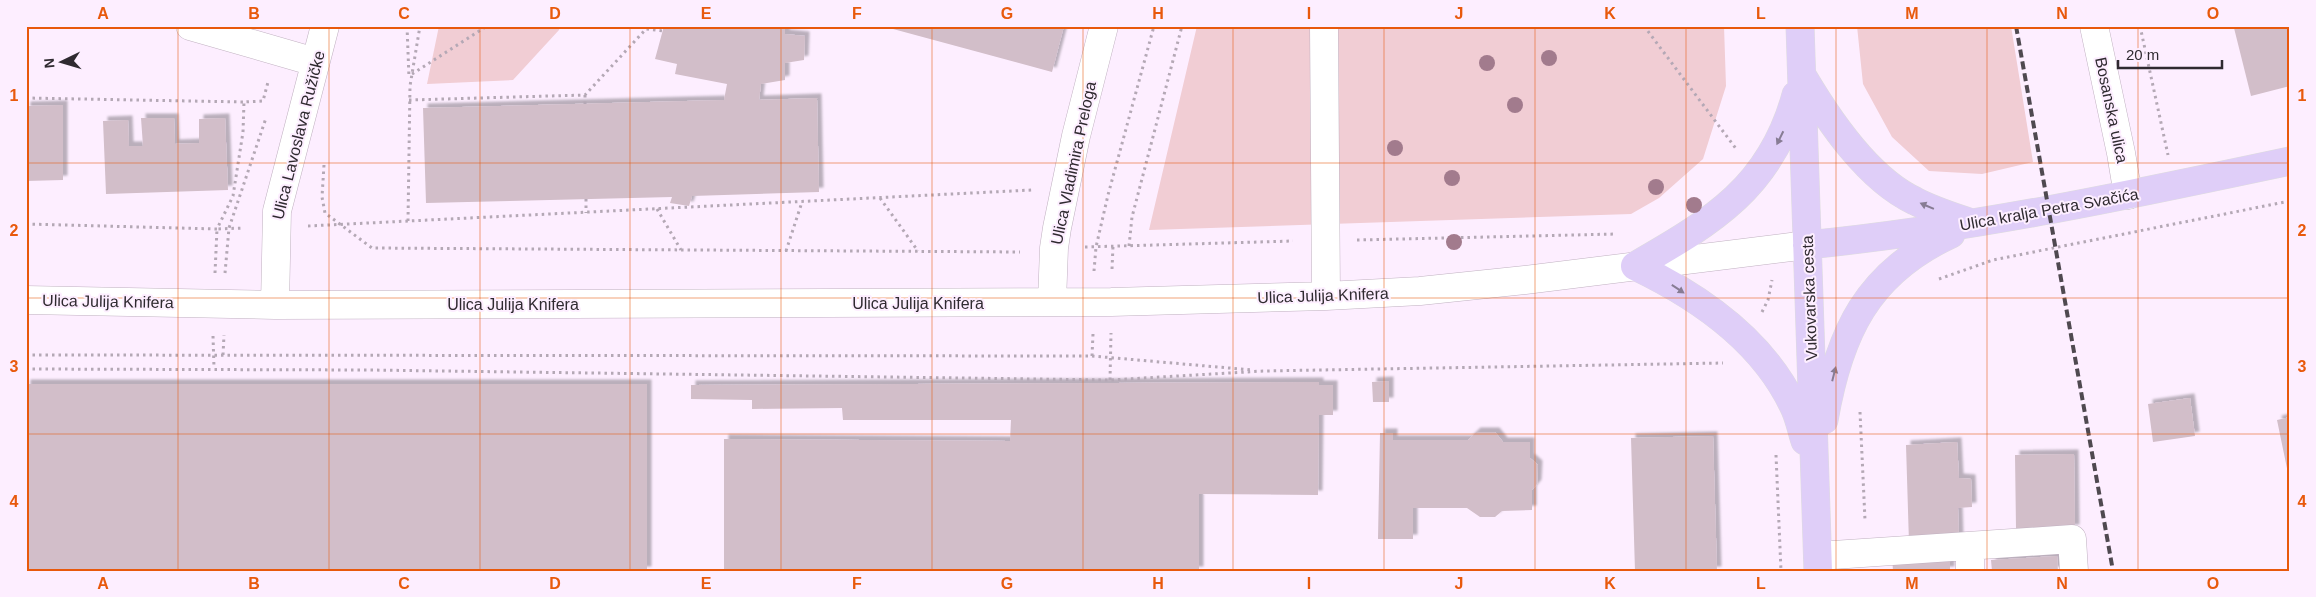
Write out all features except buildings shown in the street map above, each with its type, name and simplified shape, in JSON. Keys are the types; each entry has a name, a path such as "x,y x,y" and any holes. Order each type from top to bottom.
{"main road":[{"name":"Vukovarska cesta","path":"1800,26 1818,563"},
{"path":"1802,76 1832,124 1877,174 1913,201 1972,224"},
{"path":"1635,266 1690,234 1751,184 1776,146 1790,117 1802,76"},
{"name":"Ulica kralja Petra Svačića","path":"1807,244 1972,224 2128,195 2290,161"},
{"path":"1815,473 1828,399 1837,362 1853,322 1874,290 1900,263 1927,245 1972,224"},
{"path":"1635,266 1665,281 1729,325 1747,340 1782,385 1794,406 1815,473"}],"street":[{"path":"190,26 315,62"},
{"name":"Ulica Lavoslava Ružičke","path":"275,305 275,227 324,26"},
{"name":"Ulica Vladimira Preloga","path":"1052,302 1054,248 1059,219 1076,136 1104,26"},
{"path":"1324,26 1326,296"},
{"name":"Bosanska ulica","path":"2094,26 2128,195"},
{"name":"Ulica Julija Knifera","path":"26,300 275,305 1092,302 1326,296 1420,291 1807,244"},
{"path":"1818,563 1866,552 1970,558 2072,539 2074,571"}],"path":[{"path":"406,26 410,86"},
{"path":"408,221 409,100 420,26"},
{"path":"412,74 487,26"},
{"path":"1092,356 1092,302 1096,247 1154,26"},
{"path":"1129,246 1132,217 1182,26"},
{"path":"1644,26 1741,157"},
{"path":"2124,168 2169,160 2140,26"},
{"path":"585,104 585,95 646,29 662,31"},
{"path":"26,98 263,101 277,51"},
{"path":"409,100 585,95"},
{"path":"214,368 217,229 233,196 243,132 244,102"},
{"path":"324,162 322,197 325,213 372,248 1020,252"},
{"path":"26,224 217,229 586,213 1032,190"},
{"path":"880,198 919,252"},
{"path":"586,199 586,213"},
{"path":"1938,280 1993,260 2290,201"},
{"path":"786,251 802,202"},
{"path":"657,209 682,250"},
{"path":"26,355 1092,356 1263,371"},
{"path":"26,369 214,368 1110,380 1263,371 1728,364"},
{"path":"1861,409 1866,552"},
{"path":"1775,449 1781,571"}],"shaded area":[{"path":"439,26 560,26 559,30 513,80 427,84"},
{"path":"1197,26 1724,26 1726,86 1703,159 1659,198 1631,214 1149,230"},
{"path":"1857,26 2011,26 2033,162 1982,174 1929,171 1892,137 1863,84"}],"railway":[{"path":"2016,26 2113,571"}]}
